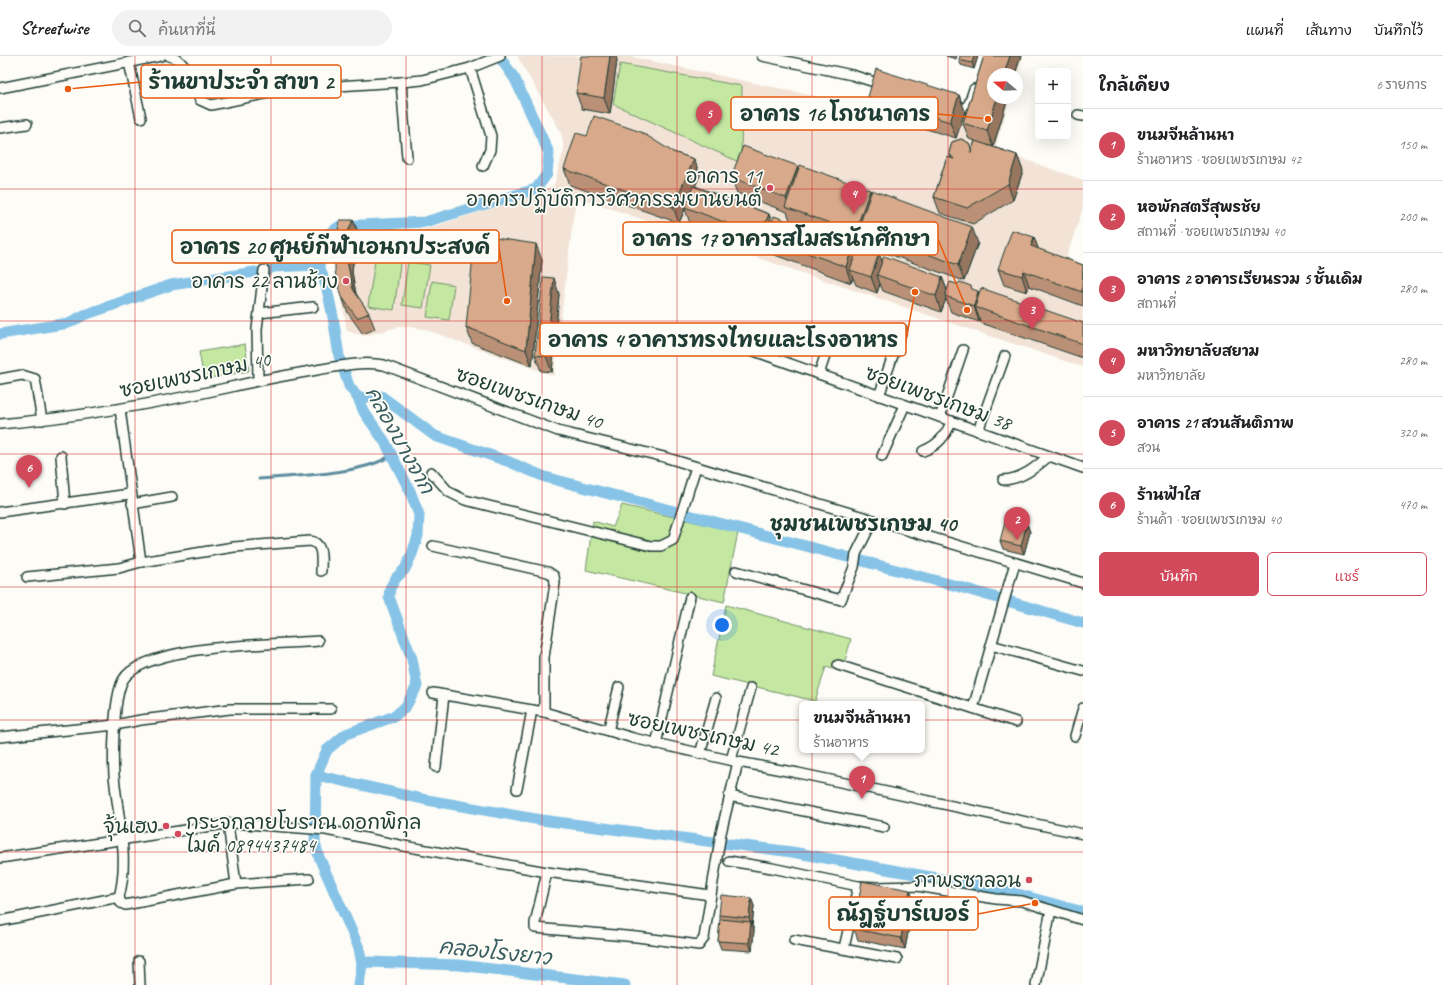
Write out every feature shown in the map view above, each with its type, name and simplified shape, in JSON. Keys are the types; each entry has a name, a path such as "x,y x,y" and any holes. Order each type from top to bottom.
{"street":[{"path":"0,88 161,56"},
{"path":"172,56 182,63 200,100 211,104 289,89 400,82 470,68 500,56"},
{"path":"762,56 852,75 895,88"},
{"path":"129,62 141,118"},
{"path":"470,68 491,136 490,150 483,166"},
{"path":"938,101 965,108 969,104 978,77"},
{"path":"400,82 408,158"},
{"path":"0,128 27,124"},
{"path":"258,380 256,354 264,270"},
{"path":"259,313 313,307"},
{"path":"879,396 902,329"},
{"name":"ซอยเพชรเกษม 38","path":"712,336 1083,468"},
{"path":"940,417 963,350"},
{"path":"819,374 826,353"},
{"path":"978,431 1005,356"},
{"name":"ซอยเพชรเกษม 40","path":"0,424 42,420 120,409 258,380 331,368 374,363 384,365 558,431 696,467 1083,583"},
{"path":"0,379 22,375 35,379 42,420"},
{"path":"882,456 905,405"},
{"path":"120,409 130,494 141,562"},
{"path":"923,451 932,447 943,438 952,421"},
{"path":"61,456 65,504"},
{"path":"1003,480 1014,479 1023,475 1048,456"},
{"path":"431,472 449,492 465,500 651,546 661,546 673,540 696,467"},
{"path":"0,512 130,494"},
{"path":"132,504 172,496"},
{"path":"736,571 841,600 856,558 873,520"},
{"path":"27,577 119,568 141,562 234,547 310,541 317,543 320,546 321,571"},
{"path":"433,546 548,572 554,576 555,583 544,657 544,712"},
{"path":"972,708 1015,563"},
{"path":"656,744 690,597"},
{"path":"309,879 236,884 125,905 121,903 119,897 123,870 122,838 114,782 115,725 120,689 124,680 130,673 147,662 194,650 218,647 318,641"},
{"path":"990,645 1083,671"},
{"path":"838,665 1016,722"},
{"path":"608,731 619,687"},
{"path":"547,872 535,928 637,937 699,945 704,938 720,838 751,688"},
{"name":"ซอยเพชรเกษม 42","path":"433,693 544,712 656,744 700,754 798,773 1083,834"},
{"path":"436,767 444,695"},
{"path":"700,754 716,698"},
{"path":"1075,736 1083,708"},
{"path":"0,737 115,725 141,720 230,709 331,709"},
{"path":"517,790 532,710"},
{"path":"729,796 884,827"},
{"path":"228,824 236,884"},
{"path":"0,858 122,838 228,824 307,828 326,830 547,872 710,895"},
{"path":"729,861 772,868 858,886 917,886 996,899 1022,901 1083,920"},
{"path":"844,948 858,886"},
{"path":"0,921 119,897"},
{"path":"1036,985 1050,910"},
{"path":"794,940 844,948 897,959"},
{"path":"139,961 140,985"}],"shaded area":[{"path":"517,56 628,56 815,96 870,113 881,82 976,112 987,76 987,104 1008,104 995,149 1083,180 1083,208 1065,261 1083,268 1083,367 579,198 574,211 554,376 424,329 402,326 365,336 347,331 334,251 338,241 354,229 425,229 538,194 554,185 564,149 561,132"},
{"path":"993,56 1023,56 1019,68 989,68"}],"green space":[{"path":"620,64 742,86 741,163 613,104"},
{"path":"376,254 401,257 394,310 368,306"},
{"path":"408,262 430,265 423,308 402,305"},
{"path":"432,281 454,285 449,320 427,317"},
{"path":"245,344 249,371 204,379 199,352"},
{"path":"622,505 738,532 724,602 586,570 593,521 613,527"},
{"path":"726,605 851,639 842,672 826,667 815,701 711,676"}],"building":[{"path":"581,56 610,56 604,98 576,93"},
{"path":"960,56 974,56 972,63 959,60"},
{"path":"984,56 1010,56 1006,68 987,68 987,104 995,104 987,131 963,123"},
{"path":"876,69 959,95 950,122 868,97"},
{"path":"217,72 221,87 207,91 203,76"},
{"path":"594,116 641,132 673,152 694,159 673,207 564,169 576,133 587,136"},
{"path":"961,139 969,143 971,153 975,141 1017,155 1008,184 967,208 934,197 947,157 954,159 949,153 952,142"},
{"path":"743,146 798,166 786,198 731,177"},
{"path":"800,165 870,190 855,232 785,207"},
{"path":"693,186 769,214 760,236 685,207"},
{"path":"872,190 972,227 958,265 858,229"},
{"path":"774,216 853,245 846,267 766,238"},
{"path":"340,220 353,220 349,229 346,256 353,289 369,313 357,318 342,297 335,272 335,245"},
{"path":"1012,230 1034,237 1031,246 1083,265 1082,292 1024,271 1022,276 998,269"},
{"path":"475,235 536,244 526,350 466,327"},
{"path":"858,246 879,253 871,277 850,270"},
{"path":"884,256 942,277 936,296 877,275"},
{"path":"543,277 554,278 546,356 535,355"},
{"path":"950,282 957,284 960,282 971,286 972,289 978,291 974,306 945,296"},
{"path":"981,288 1083,323 1083,344 975,307"},
{"path":"1006,518 1027,524 1021,546 1000,541"},
{"path":"862,881 910,890 901,938 854,929"},
{"path":"721,895 751,898 749,918 719,915"},
{"path":"720,919 751,922 749,943 718,941"}],"waterway":[{"name":"คลองบางจาก","path":"359,985 362,964 359,948 319,857 315,843 316,775 327,750 346,734 395,716 406,706 417,686 412,659 389,597 390,588 396,578 405,569 412,554 418,536 419,515 410,491 385,442 364,412 358,398 349,386 339,356 333,317 327,289 319,265 318,254 325,236 340,226 425,222 536,189 547,174 549,153 515,79 499,56"},
{"path":"267,270 273,267 319,265"},
{"path":"0,334 69,323 84,315 171,285 255,272"},
{"path":"358,398 381,396 435,436 507,461 545,477 953,585 1083,623"},
{"path":"259,479 347,470 380,461 391,455"},
{"path":"316,775 427,800 541,820 792,852 1003,890 1083,912"},
{"name":"คลองโรงยาว","path":"362,964 369,962 459,965 625,985"}],"place":[{"name":"ร้านขาประจำ สาขา 2","path":"68,89"},
{"name":"อาคาร 16 โภชนาคาร","path":"988,119"},
{"name":"อาคาร 21 สวนสันติภาพ","path":"709,134"},
{"name":"อาคาร 11 อาคารปฏิบัติการวิศวกรรมยานยนต์","path":"770,188"},
{"name":"มหาวิทยาลัยสยาม","path":"854,214"},
{"name":"อาคาร 22 ลานช้าง","path":"346,281"},
{"name":"อาคาร 4 อาคารทรงไทยและโรงอาหาร","path":"915,292"},
{"name":"อาคาร 20 ศูนย์กีฬาเอนกประสงค์","path":"507,301"},
{"name":"อาคาร 17 อาคารสโมสรนักศึกษา","path":"967,310"},
{"name":"อาคาร 2 อาคารเรียนรวม 5 ชั้นเดิม","path":"1032,330"},
{"name":"ร้านฟ้าใส","path":"29,488"},
{"name":"หอพักสตรีสุพรชัย","path":"1017,540"},
{"name":"ขนมจีนล้านนา","path":"862,799"},
{"name":"จุ้นเฮง","path":"166,826"},
{"name":"กระจกลายโบราณ ดอกพิกุล ไมค์ 0894437484","path":"178,834"},
{"name":"ภาพรซาลอน","path":"1029,880"},
{"name":"ณัฎฐ์บาร์เบอร์","path":"1035,903"}],"district":[{"name":"ชุมชนเพชรเกษม 40","path":"863,524"}]}
